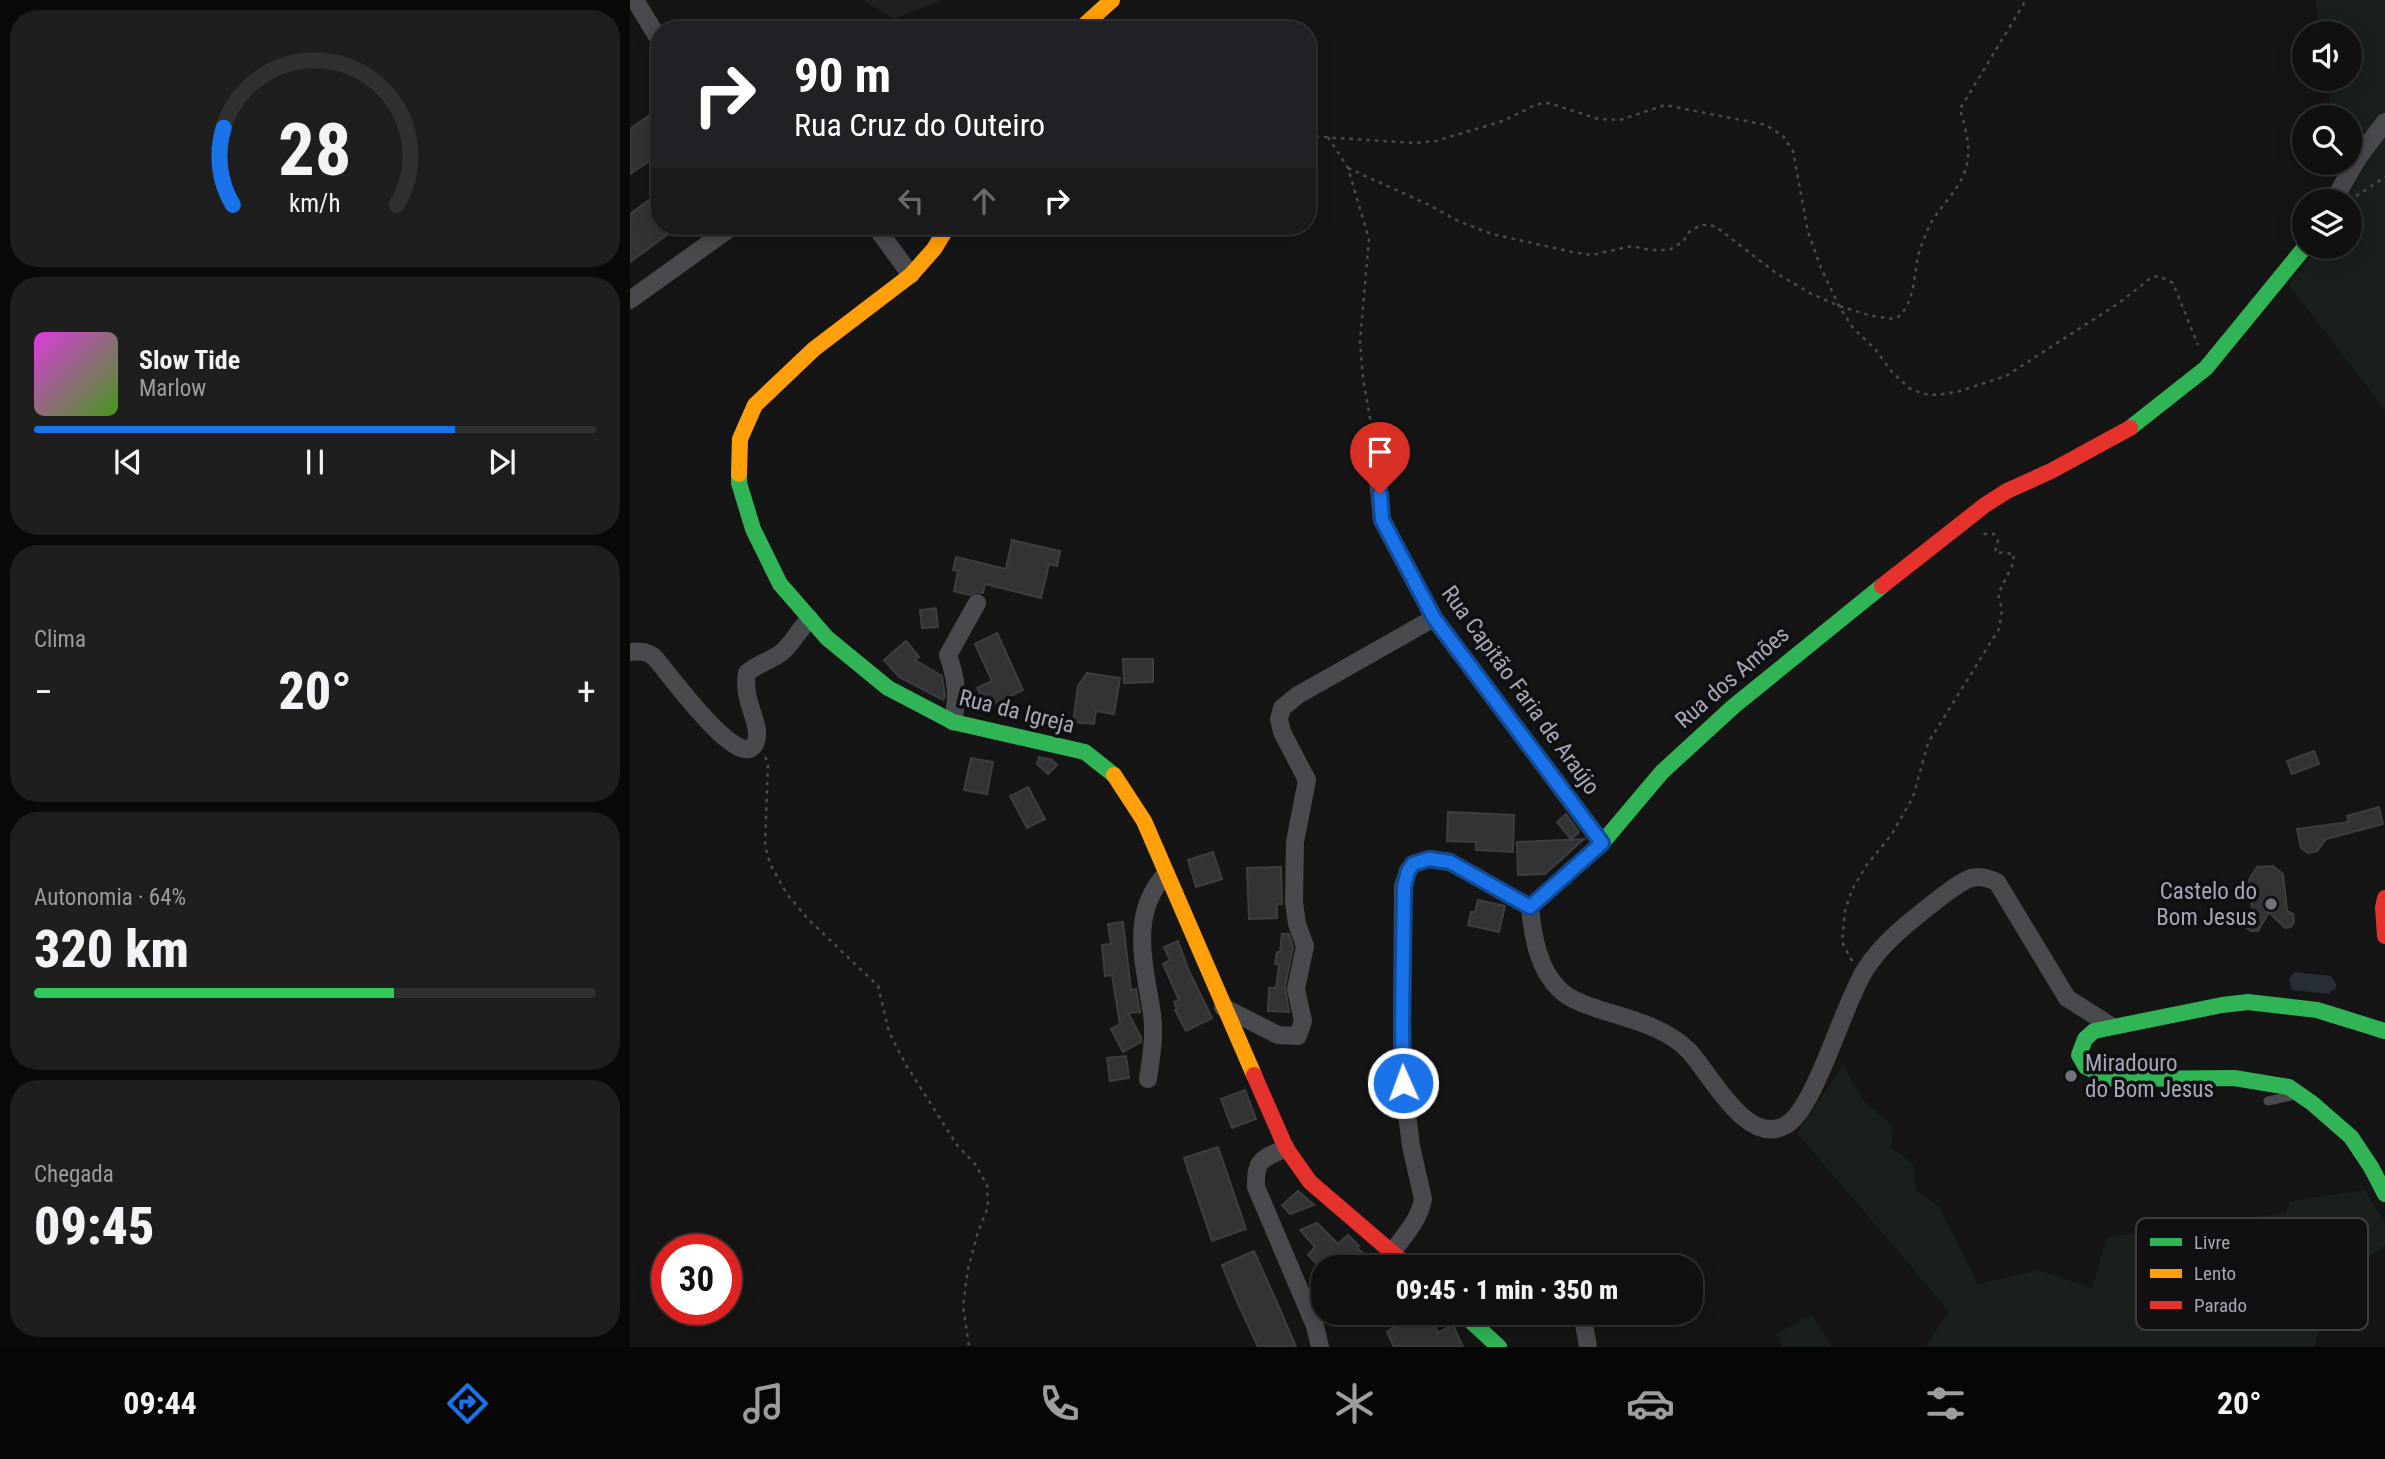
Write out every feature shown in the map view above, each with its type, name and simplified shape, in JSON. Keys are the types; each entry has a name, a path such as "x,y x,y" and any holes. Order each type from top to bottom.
{"street":[{"path":"635,0 651,26"},
{"path":"1089,21 1112,0"},
{"path":"2340,189 2358,158 2385,122"},
{"path":"630,300 720,235"},
{"path":"882,235 911,275"},
{"name":"Rua da Igreja","path":"943,235 934,250 911,275 814,349 755,405 740,439 739,483 753,530 780,584 827,638 888,688 953,722 1085,752 1112,772 1144,821 1286,1148 1310,1182 1395,1255"},
{"name":"Rua dos Amões","path":"1530,907 1602,843 1662,772 1802,649 1985,505 2132,427 2206,368 2295,259"},
{"name":"Rua Capitão Faria de Araújo","path":"1374,442 1382,520 1434,618 1602,843"},
{"path":"953,722 957,683 947,656 978,603"},
{"path":"1223,1007 1278,1035 1298,1036 1303,1021 1296,989 1305,946 1297,923 1294,902 1295,842 1307,780 1282,732 1279,719 1282,708 1297,695 1434,618"},
{"path":"630,652 647,653 655,659 685,696 732,744 746,749 754,745 757,738 757,730 746,698 747,673 791,644 800,628 810,619"},
{"path":"1392,1252 1413,1223 1423,1199 1411,1146 1403,1083 1404,887 1408,871 1413,864 1429,859 1450,862 1530,907 1541,962 1549,979 1562,993 1581,1003 1665,1033 1688,1049 1737,1112 1752,1124 1770,1129 1784,1127 1798,1117 1809,1098 1842,1016 1866,969 1893,937 1921,912 1972,876 1985,876 1997,882 2067,998 2111,1026"},
{"path":"1148,1079 1153,1048 1152,1015 1141,942 1143,918 1148,899 1166,874"},
{"path":"2385,898 2385,936"},
{"path":"2385,1031 2317,1010 2248,1002 2111,1026 2094,1031 2085,1038 2080,1047 2083,1066 2094,1075 2112,1079 2234,1078 2289,1087 2351,1138 2385,1194"},
{"path":"1286,1148 1263,1159 1256,1169 1256,1187 1315,1326 1320,1347"},
{"path":"1475,1325 1499,1347"},
{"path":"1584,1325 1588,1347"}],"lane":[{"path":"2268,1101 2300,1094"}],"path":[{"path":"1348,168 1458,221 1492,234 1572,252 1592,255 1632,246 1669,250 1683,242 1690,231 1701,225 1715,226 1776,273 1839,306 1872,316 1895,319 1903,314 1910,299 1919,251 1931,222 1958,187 1968,157 1960,109 2026,0"},
{"path":"1316,136 1414,143 1436,141 1503,121 1537,104 1549,103 1598,119 1620,120 1665,106 1766,125 1783,136 1793,151 1808,232 1839,306 1853,328 1909,388 1923,394 1938,395 2006,376 2119,303 2152,277 2159,276 2173,283 2206,368"},
{"path":"1328,136 1348,168 1369,239 1360,341 1363,379 1374,442"},
{"path":"2362,192 2385,177"},
{"path":"1866,969 1851,960 1842,942 1845,911 1852,890 1866,866 1892,834 1913,797 1928,743 1999,629 2002,610 1998,594 2012,566 2014,554 1995,552 1998,541 1994,534 1977,534 1964,521"},
{"path":"757,738 768,762 765,846 770,864 787,894 807,918 878,986 890,1032 906,1065 957,1145 975,1164 987,1185 988,1206 968,1269 963,1306 969,1347"}],"shaded area":[{"path":"863,0 943,0 894,19"},
{"path":"2316,0 2385,0 2385,410 2289,285 2309,259 2362,259 2362,189 2342,189 2340,175 2362,175 2362,105 2330,105 2329,91 2362,91 2362,21 2319,21"},
{"path":"2294,972 2331,976 2336,988 2330,994 2292,990 2289,980"},
{"path":"1843,1065 1863,1100 1893,1127 1891,1147 1913,1164 1916,1190 1939,1207 1978,1284 2038,1270 2092,1288 2107,1237 2136,1233 2136,1330 2320,1330 2314,1347 1925,1347 1949,1311 1797,1133"},
{"path":"2365,1190 2385,1223 2385,1245 2368,1257 2368,1218 2249,1218 2286,1213 2290,1201"},
{"path":"1812,1315 1832,1347 1782,1347 1776,1334"}],"building":[{"path":"651,114 651,160 630,174 630,129"},
{"path":"651,199 651,235 667,235 630,262 630,214"},
{"path":"1012,540 1060,551 1057,566 1049,564 1041,598 985,584 983,593 969,595 954,591 958,571 953,570 956,557 1006,569"},
{"path":"936,608 938,627 922,628 920,610"},
{"path":"997,633 1023,690 987,707 977,688 992,681 975,644"},
{"path":"906,641 919,657 915,660 942,676 945,696 943,700 899,677 884,660"},
{"path":"1123,659 1153,659 1153,682 1124,683"},
{"path":"1087,673 1120,678 1114,714 1096,711 1094,724 1073,722 1078,686"},
{"path":"2314,751 2319,764 2292,774 2287,761"},
{"path":"1039,757 1052,760 1057,765 1048,774 1037,764"},
{"path":"971,758 993,762 987,794 964,790"},
{"path":"1028,787 1045,819 1027,828 1010,796"},
{"path":"2379,807 2383,824 2326,839 2317,851 2308,853 2301,848 2297,829 2349,822 2347,816"},
{"path":"1448,812 1514,815 1513,852 1476,850 1476,842 1447,841"},
{"path":"1566,814 1579,832 1571,839 1557,822"},
{"path":"1584,839 1545,874 1518,875 1517,842"},
{"path":"1213,852 1222,879 1196,887 1188,860"},
{"path":"2273,866 2283,874 2287,911 2293,914 2294,922 2291,927 2285,928 2269,912 2258,931 2251,931 2245,927 2245,920 2252,911 2249,880 2257,867"},
{"path":"1281,867 1282,904 1277,904 1277,918 1249,919 1247,868"},
{"path":"1478,900 1505,906 1499,932 1468,925"},
{"path":"1123,922 1131,990 1136,989 1140,1012 1128,1013 1141,1042 1123,1052 1111,1029 1120,1024 1112,975 1105,976 1102,945 1111,944 1108,924"},
{"path":"1282,934 1289,934 1293,947 1285,987 1289,1012 1268,1011 1269,988 1276,988 1279,965 1275,964 1277,952 1280,952"},
{"path":"1178,941 1212,1018 1186,1031 1175,1010 1177,1009 1174,1002 1179,1000 1163,964 1170,960 1164,947"},
{"path":"1126,1056 1129,1078 1110,1081 1107,1058"},
{"path":"1245,1090 1256,1119 1232,1128 1221,1099"},
{"path":"1218,1147 1246,1229 1212,1241 1184,1158"},
{"path":"1298,1191 1314,1205 1290,1214 1282,1205"},
{"path":"1317,1223 1338,1244 1348,1235 1365,1255 1311,1255 1311,1258 1308,1255 1315,1247 1300,1230"},
{"path":"1254,1251 1296,1347 1258,1347 1235,1297 1222,1265"},
{"path":"1396,1325 1434,1325 1438,1333 1453,1325 1463,1347 1394,1347 1387,1332"}],"traffic: fast":[{"path":"2130,428 2206,368 2295,259"},
{"path":"739,474 739,483 753,529 780,584 827,638 888,688 953,722 1085,752 1114,775"},
{"path":"1530,907 1602,843 1662,772 1734,706 1882,586"},
{"path":"2385,1031 2317,1010 2248,1002 2094,1031 2085,1039 2079,1055 2086,1067 2113,1079 2234,1078 2289,1087 2351,1137 2385,1194"},
{"path":"1475,1325 1499,1347"}],"traffic: slow":[{"path":"1089,21 1112,0"},
{"path":"739,474 740,439 755,405 814,349 911,275 943,235"},
{"path":"1114,775 1144,821 1254,1075"}],"traffic: jam":[{"path":"1882,586 1985,505 2130,428"},
{"path":"2385,898 2385,936"},
{"path":"1254,1075 1286,1148 1310,1182 1395,1255"}],"place":[{"name":"Castelo do Bom Jesus","path":"2271,904"},
{"name":"Miradouro do Bom Jesus","path":"2071,1076"}],"route":[{"path":"1380,494 1382,520 1434,618 1602,843 1530,907 1450,862 1429,859 1413,864 1408,871 1404,887 1403,1083"}]}
